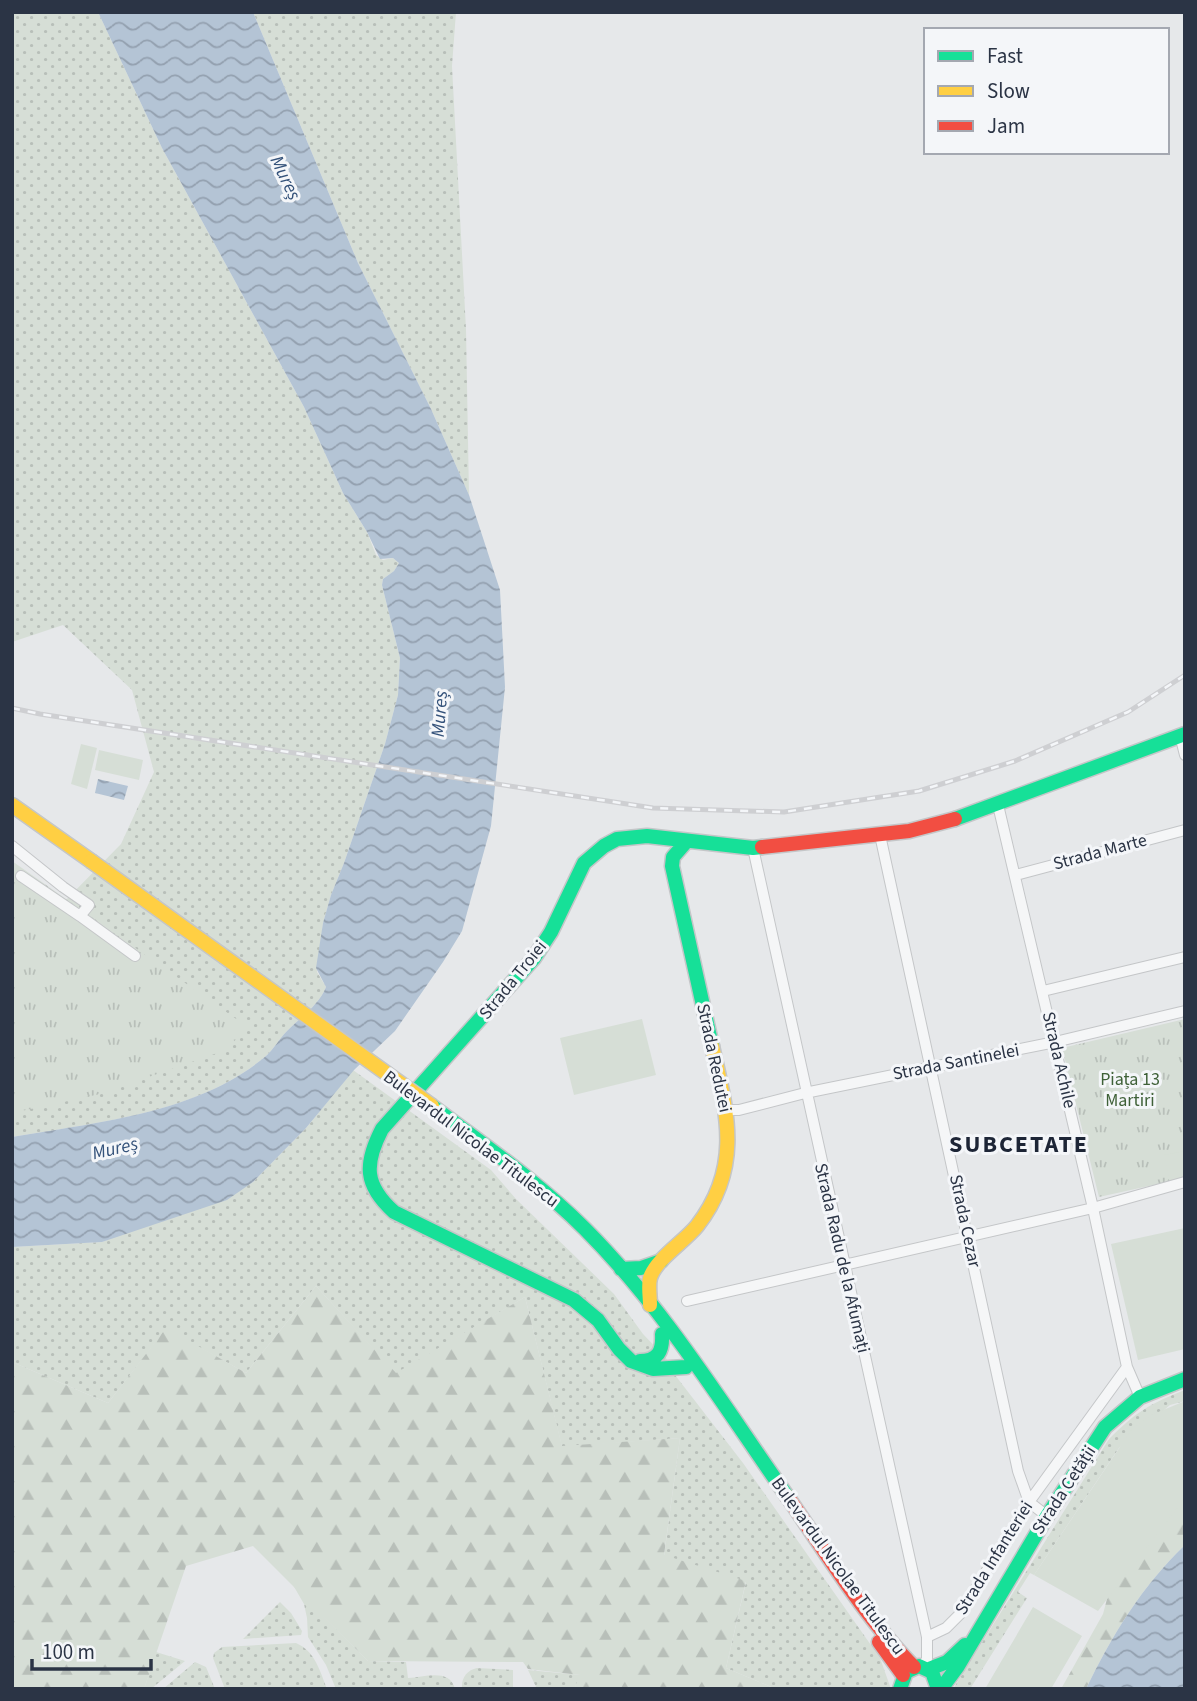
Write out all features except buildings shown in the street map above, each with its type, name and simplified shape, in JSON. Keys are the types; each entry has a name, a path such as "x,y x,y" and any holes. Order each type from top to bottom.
{"main road":[{"name":"Strada Troiei","path":"631,1361 617,1348 596,1318 568,1296 394,1212 383,1203 370,1182 374,1143 382,1129 534,958 551,932 584,863 617,839 648,836 753,848 880,835 937,825 998,805 1182,734"},
{"name":"Bulevardul Nicolae Titulescu","path":"12,805 89,864 429,1110 498,1165 586,1242 662,1334 914,1673"},
{"name":"Bulevardul Nicolae Titulescu","path":"12,816 89,864"},
{"name":"Strada Redutei","path":"661,1261 695,1227 714,1200 721,1183 728,1149 727,1110 672,866 673,857 686,842"},
{"name":"Bulevardul Nicolae Titulescu","path":"429,1110 502,1157 585,1229 621,1269 696,1366 914,1673"},
{"path":"621,1269 641,1268 661,1261"},
{"path":"650,1305 650,1278 661,1261"},
{"path":"631,1361 657,1359 662,1350 662,1334"},
{"path":"631,1361 645,1368 661,1370 686,1367"},
{"name":"Strada Cetății","path":"939,1689 958,1666 1047,1516 1105,1427 1140,1397 1185,1379"},
{"name":"Strada Cetății","path":"914,1673 954,1657 975,1634"},
{"name":"Strada Cetății","path":"914,1673 936,1675 939,1689"}],"street":[{"path":"1182,734 1185,755"},
{"name":"Strada Achile","path":"998,805 1055,1042 1127,1367 1140,1397"},
{"name":"Strada Marte","path":"1016,875 1185,830"},
{"name":"Strada Cezar","path":"880,835 1018,1471 1029,1503"},
{"path":"12,846 89,905 80,916"},
{"name":"Strada Radu de la Afumați","path":"753,848 927,1637 927,1659 914,1673"},
{"path":"21,876 135,956"},
{"path":"1043,991 1185,957"},
{"name":"Strada Santinelei","path":"727,1110 739,1110 806,1093 1055,1042 1185,1012"},
{"path":"687,1301 1093,1208 1185,1182"},
{"name":"Strada Infanteriei","path":"927,1637 946,1628 960,1614 1029,1503 1127,1367"},
{"path":"1029,1503 1047,1516"}],"green space":[{"path":"12,12 98,12 162,148 304,407 343,493 367,532 376,555 383,560 393,558 399,563 394,571 383,579 382,585 400,658 398,695 385,744 323,923 317,972 326,987 319,1000 266,1056 239,1076 209,1091 145,1113 12,1137 12,891 66,900 121,844 154,772 132,690 63,625 12,642"},
{"path":"253,12 456,12 452,66 466,329 469,495 431,409 358,263"},
{"path":"81,744 97,748 87,789 71,784"},
{"path":"99,750 143,760 139,780 95,770"},
{"path":"12,861 249,1028 223,1051 100,1094 12,1113"},
{"path":"642,1019 656,1075 574,1095 560,1038"},
{"name":"Piața 13 Martiri","path":"1185,1019 1185,1178 1099,1197 1062,1048"},
{"path":"353,1070 491,1170 516,1199 614,1294 643,1334 666,1358 675,1375 743,1463 880,1658 891,1689 776,1689 726,1668 746,1582 664,1556 680,1438 562,1447 525,1297 396,1374 316,1286 246,1373 166,1329 108,1403 12,1362 12,1247 102,1242 253,1182 306,1128"},
{"path":"1185,1151 1185,1177 1169,1180 1164,1155"},
{"path":"1185,1228 1185,1349 1138,1360 1111,1244"},
{"path":"316,1286 396,1373 525,1297 562,1446 680,1438 664,1555 746,1581 726,1668 776,1689 574,1689 580,1675 528,1669 523,1662 368,1661 253,1546 186,1566 144,1689 12,1689 12,1362 108,1403 166,1328 246,1373"},
{"path":"1185,1390 1185,1401 1170,1405 1119,1448 1034,1575 1030,1573 1018,1592 1027,1598 970,1689 953,1689 1109,1439 1144,1410"},
{"path":"1185,1401 1185,1498 1098,1611 1034,1575 1132,1429 1151,1415"},
{"path":"1185,1495 1185,1545 1155,1577 1129,1612 1086,1689 1061,1689 1103,1614 1111,1584"},
{"path":"293,1585 368,1661 406,1662 408,1678 442,1676 452,1682 455,1689 336,1689 326,1665 308,1637 304,1604"},
{"path":"280,1602 291,1613 302,1631 301,1635 243,1639"},
{"path":"1033,1607 1082,1636 1051,1689 985,1689"},
{"path":"296,1643 312,1656 327,1689 225,1689 213,1658 214,1653 222,1647"},
{"path":"156,1652 185,1661 151,1689 144,1689"},
{"path":"195,1662 206,1667 215,1689 163,1689"},
{"path":"477,1668 513,1670 513,1689 462,1689 465,1675"},
{"path":"528,1670 581,1675 574,1689 537,1689"}],"water":[{"name":"Mureș","path":"98,12 253,12 358,263 431,409 469,495 500,590 505,687 491,826 462,931 395,1031 354,1070 306,1128 253,1182 227,1200 102,1242 12,1247 12,1137 145,1113 209,1091 239,1076 266,1056 319,1000 326,987 316,968 323,923 385,744 398,695 400,658 382,585 383,579 394,571 399,563 393,558 380,559 343,493 304,407 162,148"},
{"path":"98,779 128,786 124,800 95,793"},
{"path":"1185,1545 1185,1689 1086,1689 1129,1612 1155,1577"}],"railway":[{"path":"12,708 653,808 784,812 919,791 1015,761 1128,712 1185,675"}],"traffic: fast":[{"path":"955,819 1185,734"},
{"path":"686,1367 653,1369 631,1361 598,1320 574,1300 394,1212 377,1193 372,1183 370,1164 382,1129 534,958 551,932 584,863 604,846 617,839 647,836 762,847"},
{"path":"686,842 673,857 672,866 712,1046"},
{"path":"432,1106 549,1196 614,1259 692,1358 787,1496"},
{"path":"621,1269 641,1268 661,1261"},
{"path":"640,1361 646,1361 658,1354 662,1345 662,1334"},
{"path":"941,1689 958,1666 1047,1516 1105,1427 1140,1397 1185,1379"},
{"path":"929,1669 947,1662 965,1645"},
{"path":"900,1689 906,1672 919,1666 932,1672 938,1689"}],"traffic: slow":[{"path":"12,805 91,861"},
{"path":"91,861 432,1106"},
{"path":"650,1305 649,1281 653,1271 697,1226 721,1182 726,1161 726,1116 712,1046"}],"traffic: jam":[{"path":"762,847 909,831 955,819"},
{"path":"787,1496 863,1607 914,1667"},
{"path":"879,1642 903,1675"}],"district":[{"name":"SUBCETATE","path":"1019,1144"}]}
